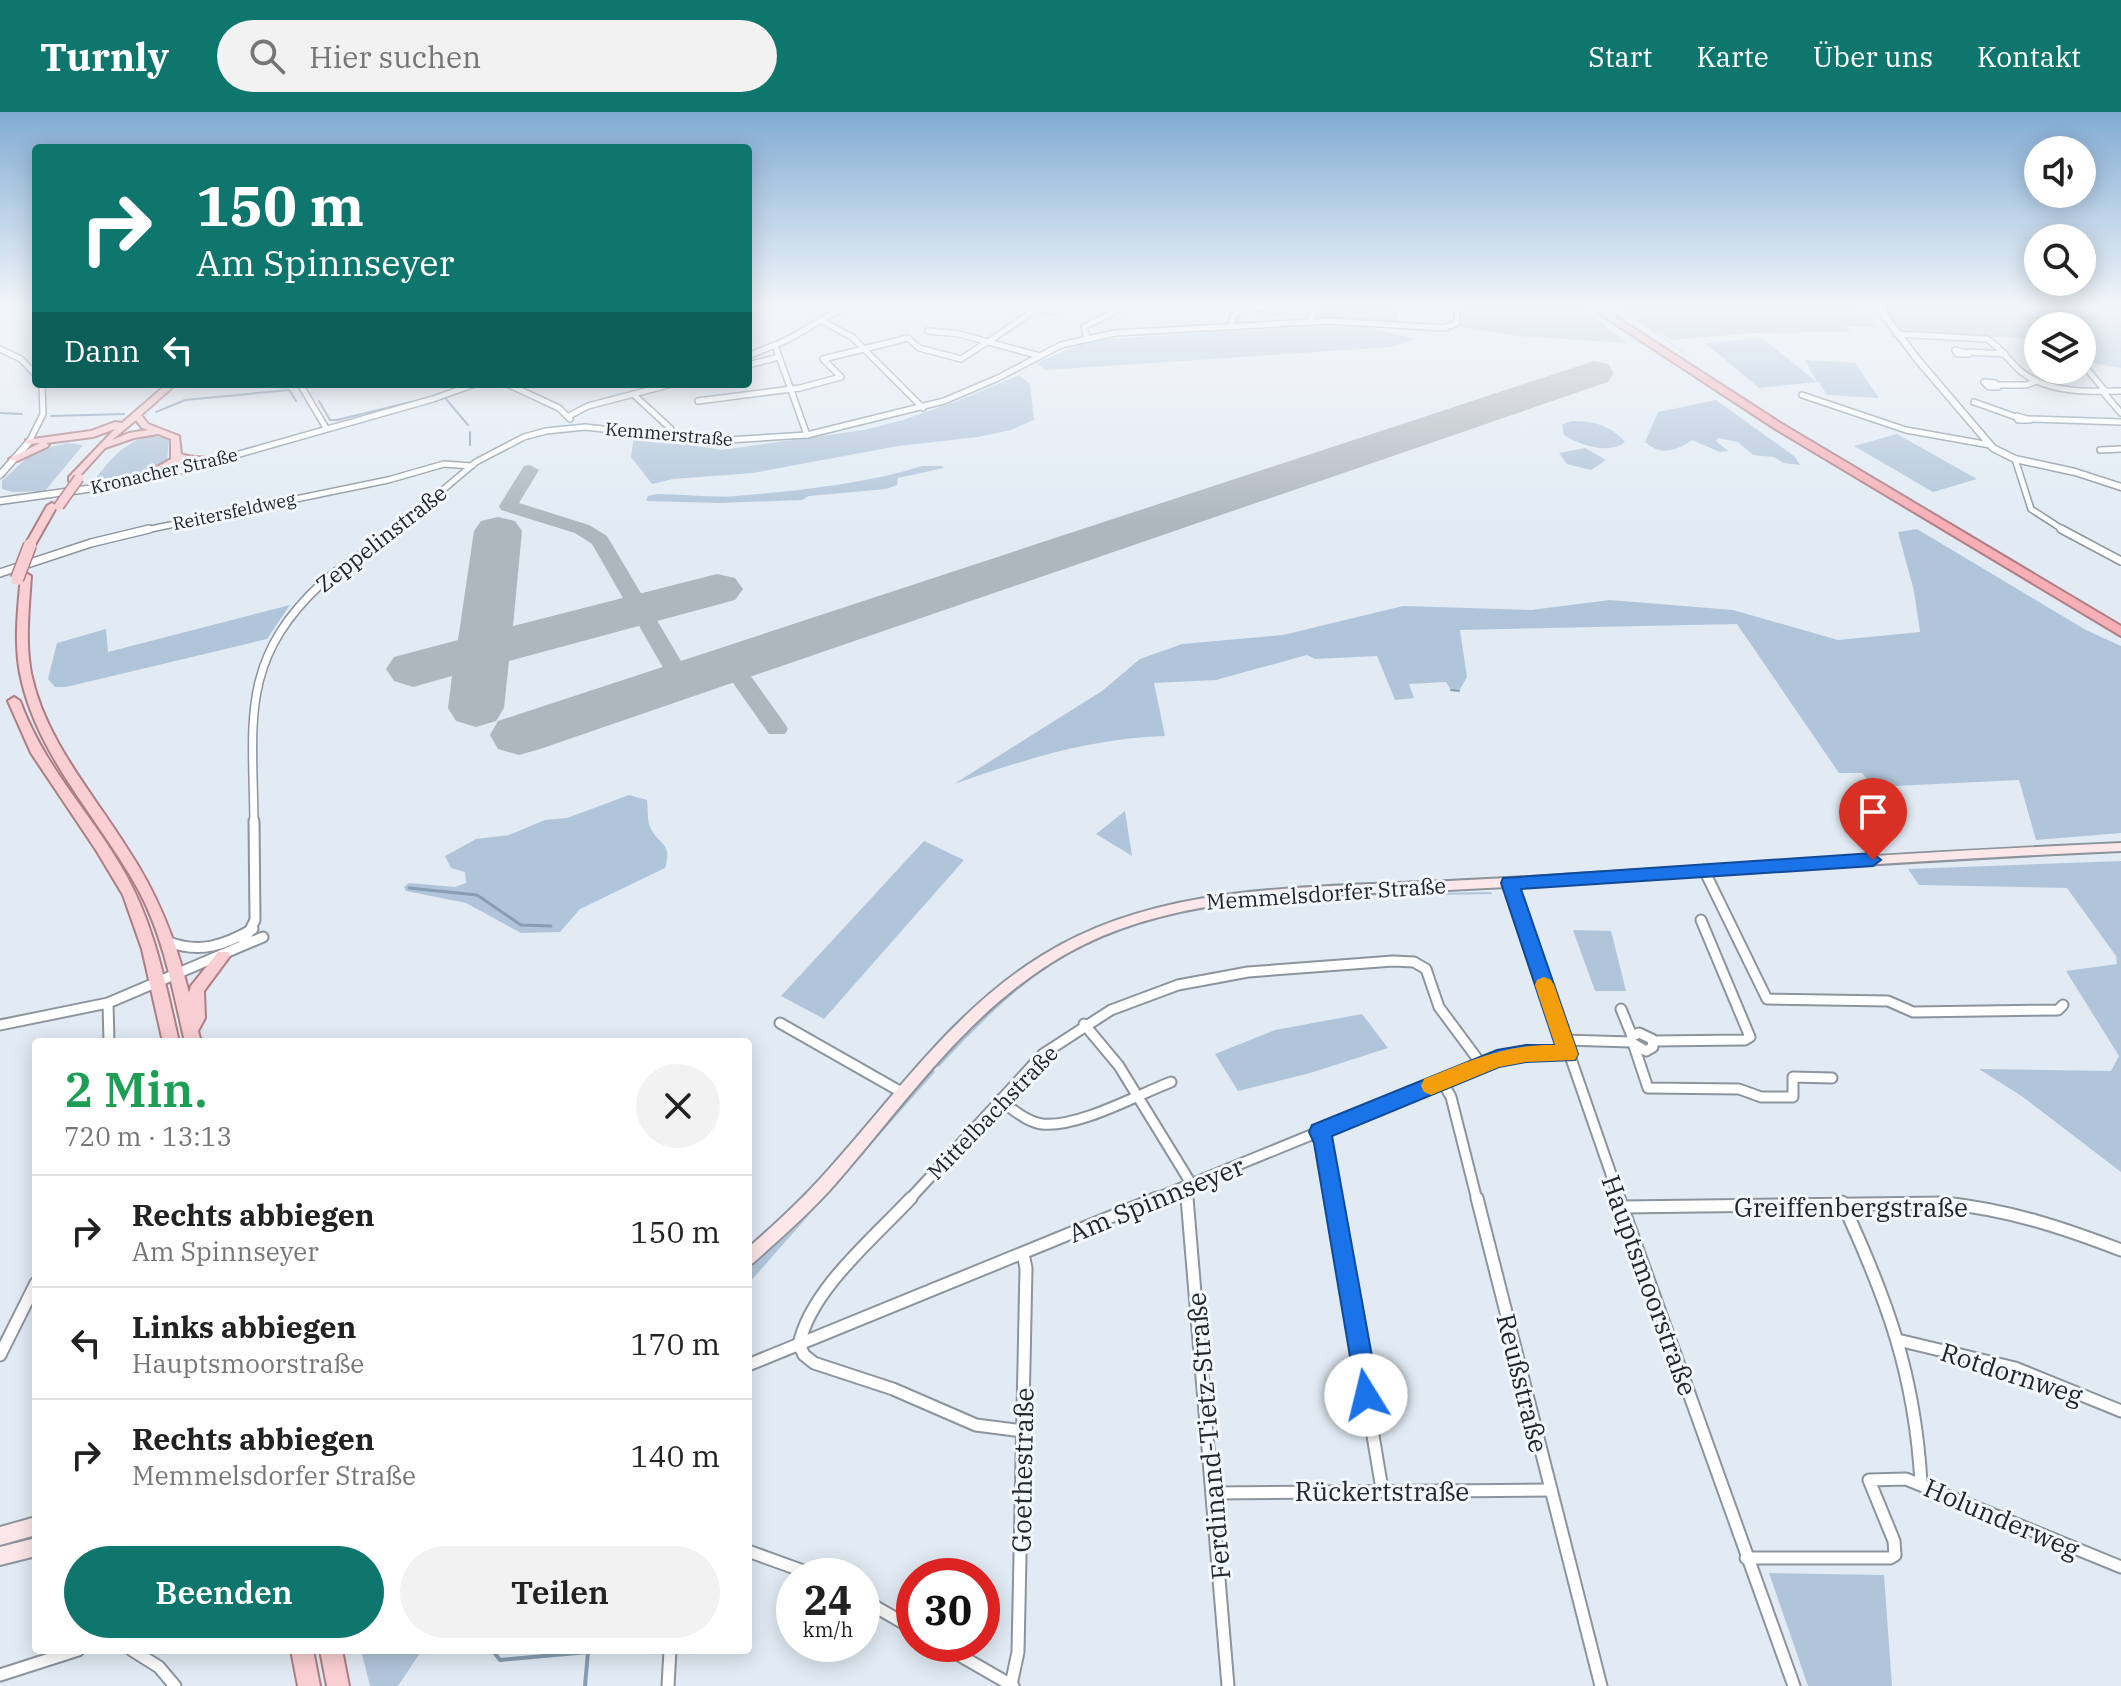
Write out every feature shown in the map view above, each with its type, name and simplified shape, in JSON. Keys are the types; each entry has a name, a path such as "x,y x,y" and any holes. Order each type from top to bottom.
{"highway":[{"path":"1703,377 1778,426 2121,632"},
{"path":"1714,377 1887,486 2121,624"}],"main road":[{"path":"7,631 21,577 34,544 56,506 102,448 170,388"},
{"path":"27,444 93,434 133,418"},
{"path":"133,418 176,438 176,472"},
{"path":"102,448 132,435 163,431"},
{"path":"27,444 85,441 102,448"},
{"path":"14,459 48,444"},
{"path":"143,479 176,458 193,462 216,461"},
{"path":"21,577 16,652 26,706 53,762 144,887 169,942 191,1036"},
{"path":"10,682 28,738 44,767 98,841 130,895 145,932 170,1038"},
{"name":"Memmelsdorfer Straße","path":"752,1254 833,1176 954,1036 1019,977 1071,945 1132,918 1184,903 1238,895 1510,883 2121,847"},
{"path":"191,1036 197,1018 196,990 223,956"},
{"path":"0,1536 32,1527"},
{"path":"0,1556 32,1548"},
{"path":"303,1654 309,1686"},
{"path":"332,1654 338,1686"}],"street":[{"path":"785,377 807,435"},
{"path":"698,401 789,390 839,377"},
{"path":"892,377 923,408"},
{"name":"Kemmerstraße","path":"569,428 609,428 667,437 740,441 807,435 923,408 997,377"},
{"path":"1933,377 1990,445"},
{"path":"2096,381 2121,413"},
{"path":"1998,385 2029,384"},
{"path":"2055,384 2104,392 2121,391"},
{"path":"0,475 27,444 42,419 45,404 43,388"},
{"path":"302,388 326,428"},
{"name":"Kronacher Straße","path":"0,498 13,499 176,472 464,388"},
{"path":"515,388 569,416"},
{"path":"569,416 588,406 656,388"},
{"path":"633,394 671,429 667,437"},
{"path":"1802,395 1906,430 1990,445 2015,459 2075,472 2121,487"},
{"path":"1974,402 2029,419 2121,422"},
{"path":"569,416 569,428"},
{"name":"Zeppelinstraße","path":"253,929 251,719 256,683 265,659 292,616 323,582 379,545 471,466 518,439 569,428"},
{"path":"2100,450 2121,449"},
{"path":"2015,459 2031,509 2057,527 2121,561"},
{"name":"Reitersfeldweg","path":"0,573 91,543 153,528 388,480 444,464 471,466"},
{"path":"1704,870 1767,999 1888,1001 1913,1012 2058,1010 2063,1005"},
{"name":"Hauptsmoorstraße","path":"1510,883 1746,1558 1794,1686"},
{"path":"1563,1040 1633,1041 1646,1035 1653,1041 1745,1040 1750,1037 1701,920"},
{"path":"169,942 190,949 210,948 253,929"},
{"path":"243,944 253,929"},
{"path":"0,1025 108,1003 263,937"},
{"name":"Mittelbachstraße","path":"799,1345 802,1330 818,1299 1043,1054 1084,1024 1167,985 1219,974 1408,961 1426,969 1439,1007 1482,1065"},
{"path":"108,1003 109,1038"},
{"path":"1621,1009 1648,1088 1739,1089 1761,1097 1793,1097 1793,1077 1832,1078"},
{"path":"780,1023 903,1093"},
{"path":"1084,1024 1138,1094 1189,1186"},
{"path":"1633,1041 1641,1051 1651,1050 1653,1041"},
{"name":"Am Spinnseyer","path":"752,1363 1482,1065 1515,1055 1568,1054"},
{"name":"Reußstraße","path":"1442,1081 1451,1097 1601,1686"},
{"path":"999,1100 1033,1121 1049,1125 1068,1121 1171,1082"},
{"path":"1319,1132 1324,1143 1382,1489"},
{"name":"Ferdinand-Tietz-Straße","path":"1189,1186 1228,1686"},
{"path":"1842,1202 1882,1285 1902,1341 1913,1385 1921,1483"},
{"name":"Greiffenbergstraße","path":"1622,1207 1945,1203 1984,1207 2042,1220 2121,1250"},
{"name":"Goethestraße","path":"1012,1686 1018,1652 1026,1268 1023,1254"},
{"path":"0,1355 32,1291"},
{"name":"Rotdornweg","path":"1902,1341 2015,1368 2121,1411"},
{"path":"799,1345 804,1355 814,1363 907,1394 979,1427 1001,1433 1023,1431"},
{"name":"Holunderweg","path":"1746,1558 1890,1558 1895,1555 1894,1541 1869,1480 1906,1479 2121,1567"},
{"name":"Rückertstraße","path":"1213,1493 1382,1489 1551,1490"},
{"path":"752,1552 776,1561"},
{"path":"0,1675 66,1654"},
{"path":"138,1654 159,1667 175,1686"},
{"path":"668,1686 670,1654"},
{"path":"971,1662 1012,1686"}],"shaded area":[{"path":"1013,377 1022,377 1030,384 1034,420 1011,430 978,437 898,446 753,473 673,479 652,484 631,457 634,436 722,450 864,430 957,401"},
{"path":"1746,377 1811,377 1817,382 1815,377 1865,377 1879,398 1827,395 1819,382 1759,388"},
{"path":"1716,400 1794,456 1800,465 1784,463 1774,457 1753,455 1738,442 1718,438 1716,441 1728,451 1720,452 1692,440 1668,450 1657,449 1645,442 1658,412"},
{"path":"1571,421 1601,425 1625,442 1603,448 1578,442 1564,435 1562,425"},
{"path":"1897,434 1977,479 1933,492 1854,446"},
{"path":"151,436 169,438 167,463 141,474 93,482 125,447"},
{"path":"67,443 83,445 45,491 13,492 2,489 2,481 33,452"},
{"path":"1585,448 1606,460 1591,470 1567,464 1559,453"},
{"path":"922,466 944,468 898,478 897,485 886,489 809,496 802,500 719,503 646,501 648,496 657,494 727,496 806,489 877,478"},
{"path":"1917,529 2086,630 2121,646 2121,833 2036,840 2019,780 1874,787 1862,773 1839,773 1737,624 1460,630 1467,677 1459,691 1451,690 1446,682 1409,684 1414,698 1395,700 1377,656 1315,659 1307,655 1216,680 1154,683 1165,736 1084,746 954,784 1102,691 1140,659 1182,644 1283,635 1403,606 1531,610 1610,600 1733,610 1838,640 1920,632 1914,591 1898,532"},
{"path":"290,605 267,639 66,687 55,687 48,679 57,643 106,629 108,652"},
{"path":"629,795 647,800 650,827 666,849 665,868 580,909 560,932 521,933 466,903 406,891 404,887 409,883 455,887 466,883 465,872 451,868 445,856 476,839 509,835 545,820 567,818"},
{"path":"1125,811 1132,856 1096,834"},
{"path":"924,841 964,860 824,1019 781,996"},
{"path":"2121,861 2121,1172 2023,1097 1979,1069 2111,1071 2119,1056 2066,971 2117,964 2116,956 2067,888 1919,885 1908,869"},
{"path":"1491,892 1271,900 1216,906 1162,917 1110,934 1045,969 997,1008 937,1066 982,1018 1032,975 1069,951 1116,929 1167,914 1220,904 1274,898 1330,894"},
{"path":"1573,930 1611,931 1626,991 1595,991"},
{"path":"1362,1014 1388,1048 1310,1073 1238,1091 1215,1054 1275,1030"},
{"path":"933,1070 935,1072 752,1279 752,1265 834,1184"},
{"path":"1769,1573 1884,1575 1892,1686 1808,1686"},
{"path":"362,1654 419,1654 398,1686 370,1686"}],"waterway":[{"path":"156,412 185,400 289,390 296,401"},
{"path":"319,401 330,420 337,420 436,396"},
{"path":"446,399 468,425"},
{"path":"0,413 22,414"},
{"path":"51,416 124,414"},
{"path":"470,432 470,445"},
{"path":"1451,690 1459,691"},
{"path":"409,888 477,895 521,925 551,926"},
{"path":"495,1654 500,1660 566,1654"},
{"path":"585,1686 588,1654"}],"taxiway":[{"path":"530,470 508,506 582,529 600,540 676,671"},
{"path":"658,688 673,680 676,671"},
{"path":"676,671 687,675 702,674"},
{"path":"737,673 777,729"}],"runway":[{"path":"519,735 1581,377"},
{"path":"483,651 498,531"},
{"path":"483,651 717,589"},
{"path":"413,669 483,651"},
{"path":"476,708 483,651"}],"slow traffic":[{"path":"1431,1086 1497,1059 1526,1053 1568,1054 1544,985"}],"route":[{"path":"1366,1395 1324,1143 1319,1132 1497,1059 1526,1053 1568,1054 1510,883 1873,860"}]}
